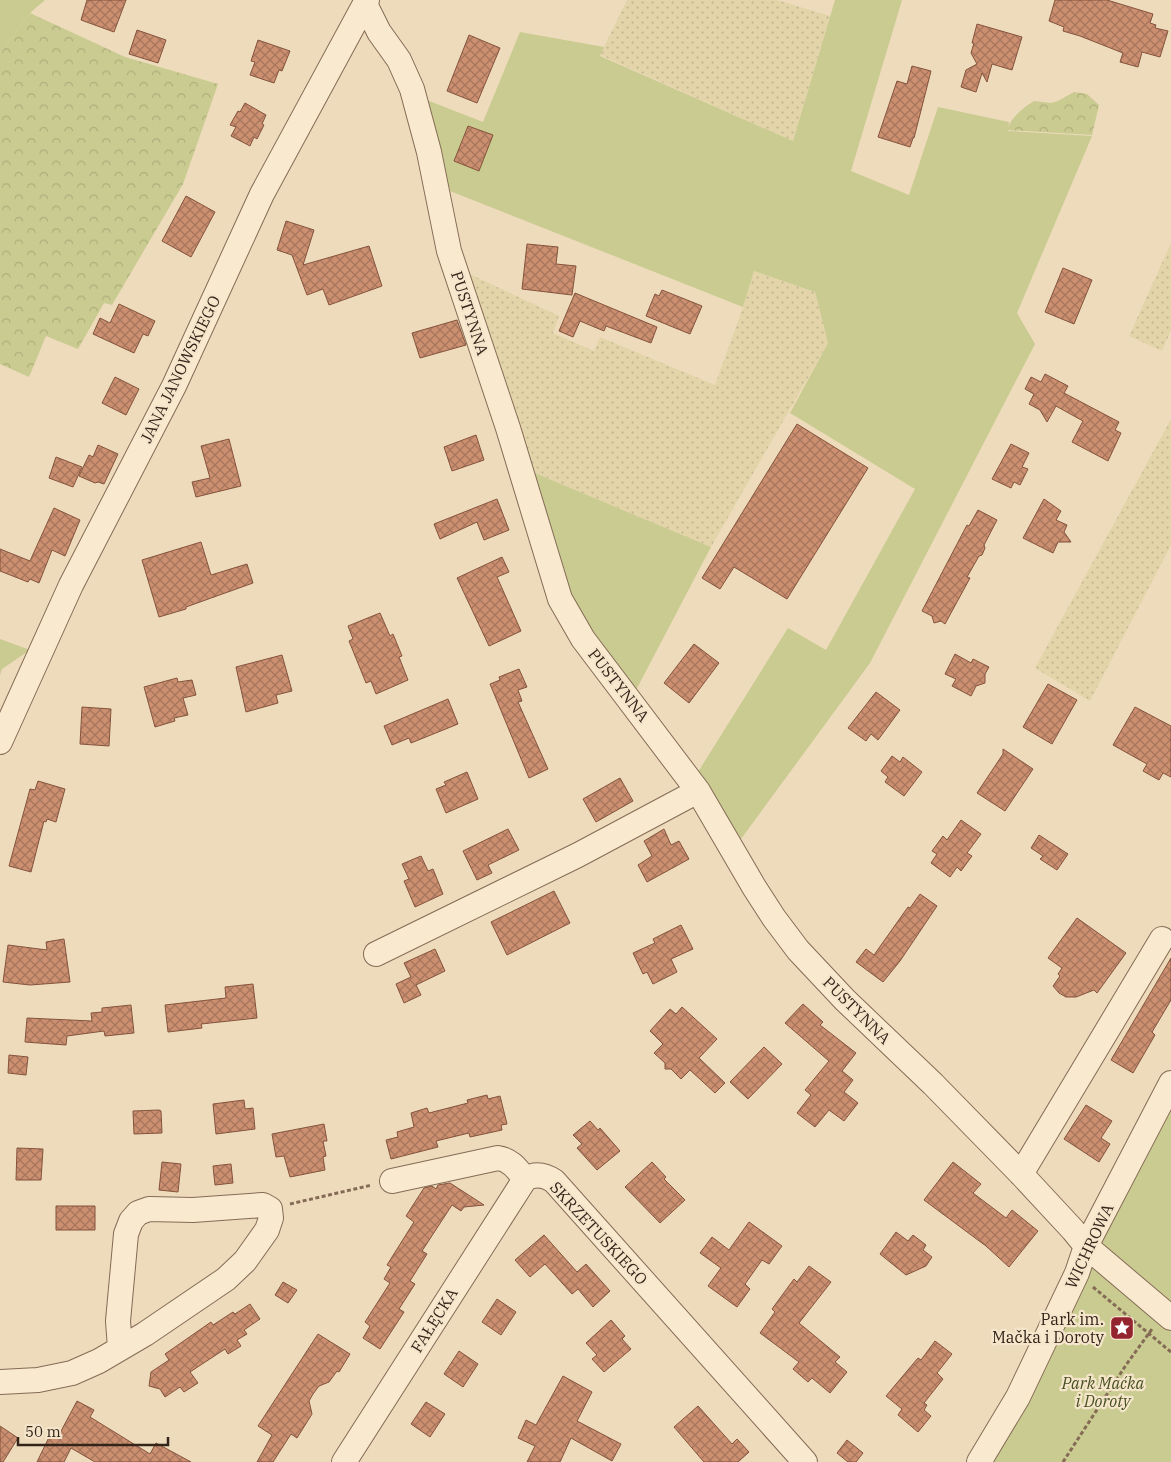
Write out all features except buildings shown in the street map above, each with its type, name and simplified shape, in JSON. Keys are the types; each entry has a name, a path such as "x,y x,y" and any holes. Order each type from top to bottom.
{"street":[{"name":"JANA JANOWSKIEGO","path":"0,742 71,586 174,386 262,194 366,2"},
{"name":"PUSTYNNA","path":"366,2 379,32 399,60 412,89 429,152 450,251 508,428 560,599 588,646 698,791 759,895 798,950 845,1000 933,1084 1021,1174 1086,1246 1162,1322"},
{"path":"376,954 578,855 698,791"},
{"path":"1021,1174 1162,939"},
{"name":"WICHROWA","path":"979,1462 1018,1396 1076,1273 1086,1246 1171,1083"},
{"name":"SKRZETUSKIEGO","path":"392,1180 498,1158 506,1159 512,1163 525,1179 534,1175 550,1178 558,1183 805,1462"},
{"name":"FAŁĘCKA","path":"344,1462 525,1179"},
{"path":"0,1382 38,1380 72,1373 99,1361 145,1334 226,1279 245,1261 267,1230 271,1218 270,1209 263,1205 193,1210 149,1208 138,1212 126,1234 118,1321 120,1348"}],"path":[{"path":"270,1209 392,1180"},
{"path":"1076,1273 1171,1352"},
{"path":"1063,1462 1126,1364 1149,1333 1162,1322"}],"shaded area":[{"path":"627,0 777,0 830,16 793,141 600,55"},
{"path":"1171,243 1171,331 1162,351 1129,336"},
{"path":"463,271 559,316 553,333 594,351 600,337 715,385 754,271 815,292 828,343 711,547 530,471"},
{"path":"1171,419 1171,545 1090,701 1035,668"}],"green space":[{"path":"0,0 45,0 30,13 0,54"},
{"path":"835,0 902,0 851,171 909,195 938,107 1009,122 1008,131 1092,136 1017,313 1035,344 870,663 741,839 698,772 788,628 826,650 915,489 790,413 828,343 815,292 754,271 743,307 450,191 424,99 483,122 520,32 604,47 600,56 793,141"},
{"path":"30,13 125,57 218,84 183,184 112,305 104,303 78,349 46,336 29,377 0,364 0,54"},
{"path":"1074,92 1087,94 1099,105 1092,135 1007,130 1014,117 1034,101 1051,103"},
{"path":"530,471 711,547 634,694 598,646 564,588"},
{"path":"0,639 30,650 2,669 0,675"},
{"name":"Park Maćka i Doroty","path":"1171,1094 1171,1462 984,1462"}],"place":[{"name":"Park im. Mačka i Doroty","path":"1122,1328"}]}
